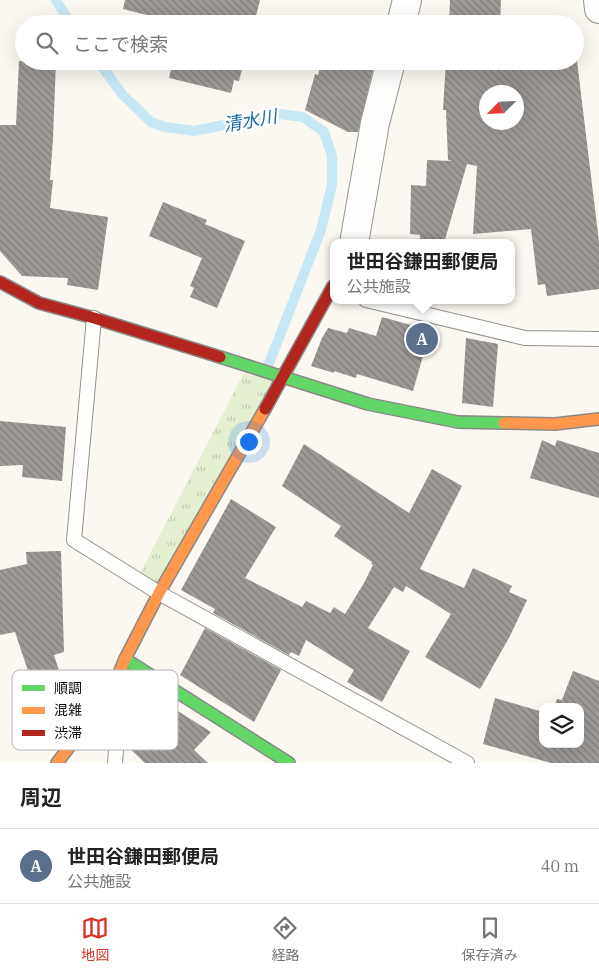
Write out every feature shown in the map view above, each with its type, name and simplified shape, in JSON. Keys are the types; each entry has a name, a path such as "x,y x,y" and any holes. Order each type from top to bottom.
{"street":[{"path":"403,15 407,0"},
{"path":"598,0 599,9"},
{"path":"355,239 375,123 389,70"},
{"path":"0,282 39,303 94,318 368,404 458,422 556,424 599,420"},
{"path":"120,670 159,593 330,293"},
{"path":"125,659 142,670"},
{"path":"178,693 289,763"},
{"path":"57,763 67,750"}],"lane":[{"path":"383,304 525,338 599,339"},
{"path":"94,318 74,540 159,593 467,763"},
{"path":"115,763 116,750"}],"green space":[{"path":"244,373 280,382 162,588 137,579"}],"building":[{"path":"125,0 260,0 256,15 147,15 123,9"},
{"path":"450,0 501,0 500,15 449,15"},
{"path":"19,70 56,70 50,180 53,180 50,208 108,217 98,290 67,285 68,278 22,276 0,251 0,125 16,125"},
{"path":"171,70 242,70 239,81 234,80 231,93 169,78"},
{"path":"319,70 373,70 358,132 348,132 305,110 315,74 318,75"},
{"path":"445,70 578,70 599,242 599,289 547,296 545,284 538,285 531,229 473,234 477,166 467,164 445,239 420,239 420,235 410,234 411,185 426,186 427,160 452,161 448,160 446,110 443,110"},
{"path":"163,202 207,220 205,224 245,241 217,308 190,297 194,288 190,286 202,258 149,236"},
{"path":"382,317 418,327 411,352 423,356 413,391 357,374 356,378 311,366 328,328 347,333 349,328 376,336"},
{"path":"466,338 498,344 493,407 462,403"},
{"path":"0,421 66,427 62,481 22,477 23,465 0,466"},
{"path":"542,440 555,446 557,440 599,453 599,498 530,478"},
{"path":"304,444 409,513 432,469 462,486 420,569 464,588 473,568 512,586 509,592 527,600 510,636 480,689 425,657 451,614 406,586 403,592 394,587 368,628 410,651 382,702 347,682 354,670 306,640 299,656 291,652 289,655 213,613 215,609 181,590 231,499 276,527 245,578 302,607 306,601 330,613 334,607 345,614 373,565 371,564 372,562 334,536 341,526 282,486"},
{"path":"61,551 64,652 54,655 59,670 28,670 15,632 0,635 0,570 27,564 26,552"},
{"path":"205,628 281,670 254,722 180,675"},
{"path":"573,671 599,681 599,763 551,763 483,744 495,698 539,711 539,748 584,748 584,703 556,703 557,699 562,700"},
{"path":"178,711 211,732 194,750 208,763 145,763 131,750 178,750"}],"waterway":[{"name":"清水川","path":"56,0 65,15"},
{"name":"清水川","path":"105,70 122,94 151,122 165,127 194,131 279,114 303,117 324,132 332,156 332,185 321,230 266,371"}],"traffic: fast":[{"path":"220,357 368,404 458,422 504,423"},
{"path":"125,659 142,670"},
{"path":"178,693 289,763"}],"traffic: slow":[{"path":"120,670 159,593 265,409"},
{"path":"504,423 555,424 599,419"},
{"path":"57,763 67,750"}],"traffic: jam":[{"path":"0,282 39,303 220,357"},
{"path":"265,409 330,291"}],"place":[{"name":"世田谷鎌田郵便局","path":"422,339"}]}
